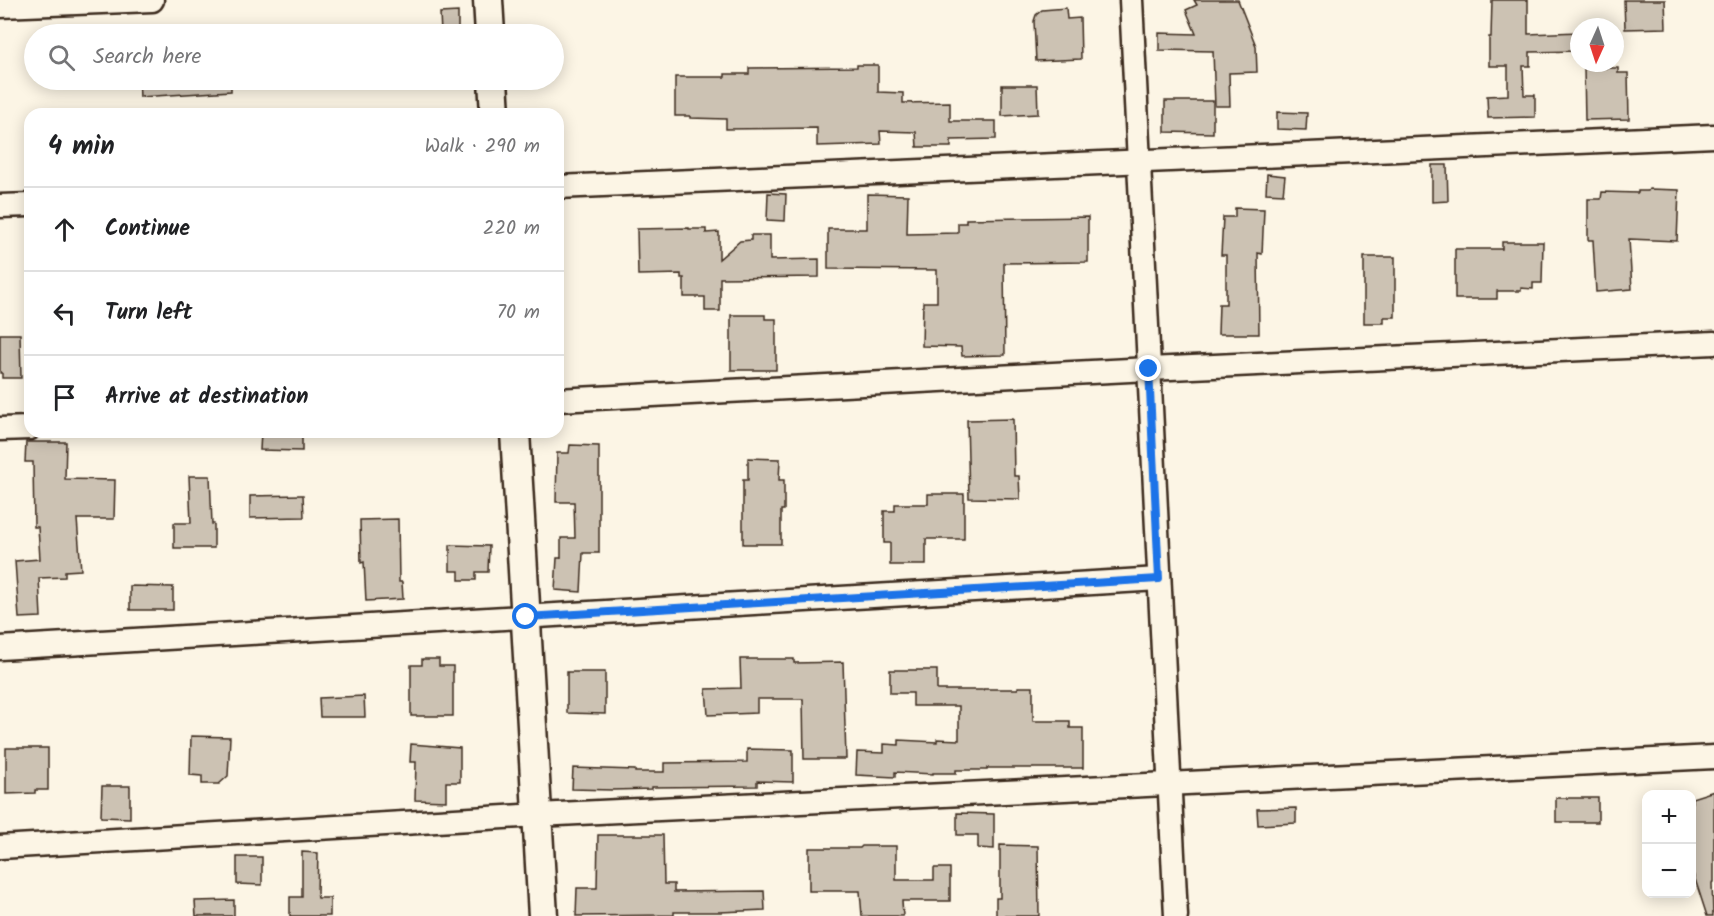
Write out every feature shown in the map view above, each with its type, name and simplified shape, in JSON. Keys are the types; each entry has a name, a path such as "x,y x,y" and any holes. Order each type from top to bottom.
{"main road":[{"path":"488,0 489,24"},
{"path":"494,90 495,108"},
{"path":"515,438 543,916"}],"street":[{"path":"0,6 152,0"},
{"path":"1131,0 1176,916"},
{"path":"564,188 1714,136"},
{"path":"0,206 24,205"},
{"path":"564,400 1149,369 1714,343"},
{"path":"0,429 24,428"},
{"path":"0,648 1159,579"},
{"path":"0,847 538,815 1714,757"}],"building":[{"path":"1194,0 1238,0 1256,46 1257,72 1229,73 1230,106 1215,106 1213,51 1159,50 1159,33 1196,34 1186,10 1197,5"},
{"path":"1492,0 1528,0 1528,34 1570,32 1570,51 1530,52 1530,66 1523,66 1524,95 1535,95 1535,117 1488,118 1487,96 1508,95 1508,66 1489,66 1489,37 1491,37"},
{"path":"1624,0 1665,0 1666,28 1625,29"},
{"path":"1066,8 1067,19 1080,18 1081,59 1036,61 1034,21 1036,15 1042,10"},
{"path":"458,12 458,24 441,24 440,13"},
{"path":"857,65 878,65 878,92 903,93 903,103 950,102 950,121 996,121 996,139 951,140 951,147 917,147 916,132 880,131 881,144 817,146 817,128 726,129 726,119 675,116 675,77 725,77 725,74 749,74 749,68 857,67"},
{"path":"1584,72 1628,73 1629,119 1585,120"},
{"path":"1002,85 1037,85 1038,114 1002,116"},
{"path":"140,90 231,90 231,91 140,97"},
{"path":"1165,101 1213,101 1213,133 1165,132"},
{"path":"1277,112 1307,113 1306,130 1277,129"},
{"path":"1432,165 1447,165 1448,201 1432,202"},
{"path":"1267,174 1285,176 1283,194 1266,193"},
{"path":"1679,190 1677,241 1629,239 1632,289 1596,292 1593,240 1588,240 1588,199 1601,199 1602,192 1638,193 1638,191"},
{"path":"768,193 786,194 785,221 767,220"},
{"path":"867,194 908,195 907,234 958,233 958,223 966,223 966,219 1088,217 1088,262 1004,263 1005,355 962,356 961,347 922,346 923,302 937,302 937,270 828,269 828,229 867,229"},
{"path":"1235,208 1264,209 1262,254 1258,253 1259,334 1218,334 1219,304 1226,304 1226,255 1221,255 1223,217 1235,217"},
{"path":"637,229 706,229 706,233 719,232 719,259 740,241 751,240 751,235 770,235 770,260 819,259 819,277 720,278 720,311 705,311 705,297 684,297 684,278 681,278 681,274 638,275"},
{"path":"1502,242 1543,242 1542,283 1533,283 1533,289 1497,291 1497,299 1455,299 1455,249 1502,249"},
{"path":"1364,257 1395,257 1395,317 1384,317 1384,323 1364,323"},
{"path":"731,315 765,315 765,319 776,319 776,370 731,370"},
{"path":"0,334 20,334 21,378 2,378"},
{"path":"1013,419 1014,476 1019,476 1020,499 969,498 967,420"},
{"path":"261,438 302,438 302,451 260,450"},
{"path":"26,442 66,442 65,479 115,480 114,519 77,519 81,570 65,571 65,577 39,578 41,617 19,618 15,561 40,559 38,527 34,527 33,462 25,462"},
{"path":"570,445 599,446 599,553 583,553 581,592 555,590 557,558 561,558 561,538 575,538 574,502 556,502 557,453 569,453"},
{"path":"748,458 780,459 779,480 784,480 781,544 743,544 743,480 748,480"},
{"path":"189,476 210,476 214,548 174,548 174,523 191,523"},
{"path":"928,494 964,494 964,539 926,539 926,565 890,565 890,543 884,543 884,511 895,511 895,504 928,504"},
{"path":"303,495 304,517 250,518 250,496"},
{"path":"398,519 399,582 402,582 403,599 366,601 364,562 361,563 360,520"},
{"path":"450,545 489,546 488,572 476,572 476,580 459,580 459,571 450,571"},
{"path":"130,586 173,587 173,610 130,610"},
{"path":"422,659 439,659 439,666 453,666 453,716 411,716 411,665 422,665"},
{"path":"740,659 794,659 794,663 843,662 846,759 804,759 803,699 757,699 757,713 708,715 706,689 741,688"},
{"path":"890,670 937,670 937,690 1033,687 1033,721 1070,721 1070,728 1083,728 1083,768 987,768 987,770 956,770 956,773 933,774 895,772 895,777 856,775 857,752 884,753 884,744 899,745 899,740 937,742 937,739 959,740 959,706 913,706 913,693 890,693"},
{"path":"567,672 605,672 605,714 567,713"},
{"path":"364,696 365,717 320,717 319,698"},
{"path":"191,736 230,737 228,776 219,784 202,784 202,776 190,775"},
{"path":"411,744 460,748 460,782 446,782 446,801 415,800 416,762 410,762"},
{"path":"6,748 48,748 48,790 6,794"},
{"path":"747,749 793,750 793,782 757,781 757,786 572,789 573,768 664,772 664,763 747,762"},
{"path":"102,786 130,786 130,818 101,817"},
{"path":"1714,791 1713,916 1707,916 1696,882 1696,797"},
{"path":"1556,798 1598,798 1598,822 1556,822"},
{"path":"1296,808 1296,823 1258,825 1257,809"},
{"path":"957,813 994,814 994,849 978,848 978,835 957,835"},
{"path":"598,835 663,835 664,884 674,884 674,892 764,891 765,910 674,912 674,915 576,916 577,888 597,888"},
{"path":"1000,845 1038,846 1039,916 996,916 996,898 1000,898"},
{"path":"862,846 896,846 896,880 934,880 934,868 950,868 950,901 902,901 903,916 862,916 860,891 809,891 809,848 860,848"},
{"path":"302,852 318,853 317,893 318,898 330,898 330,916 290,916 290,897 302,897"},
{"path":"237,857 262,857 262,885 237,884"},
{"path":"234,900 234,916 196,916 195,901"}],"route":[{"path":"526,617 1159,579 1149,369"}]}
